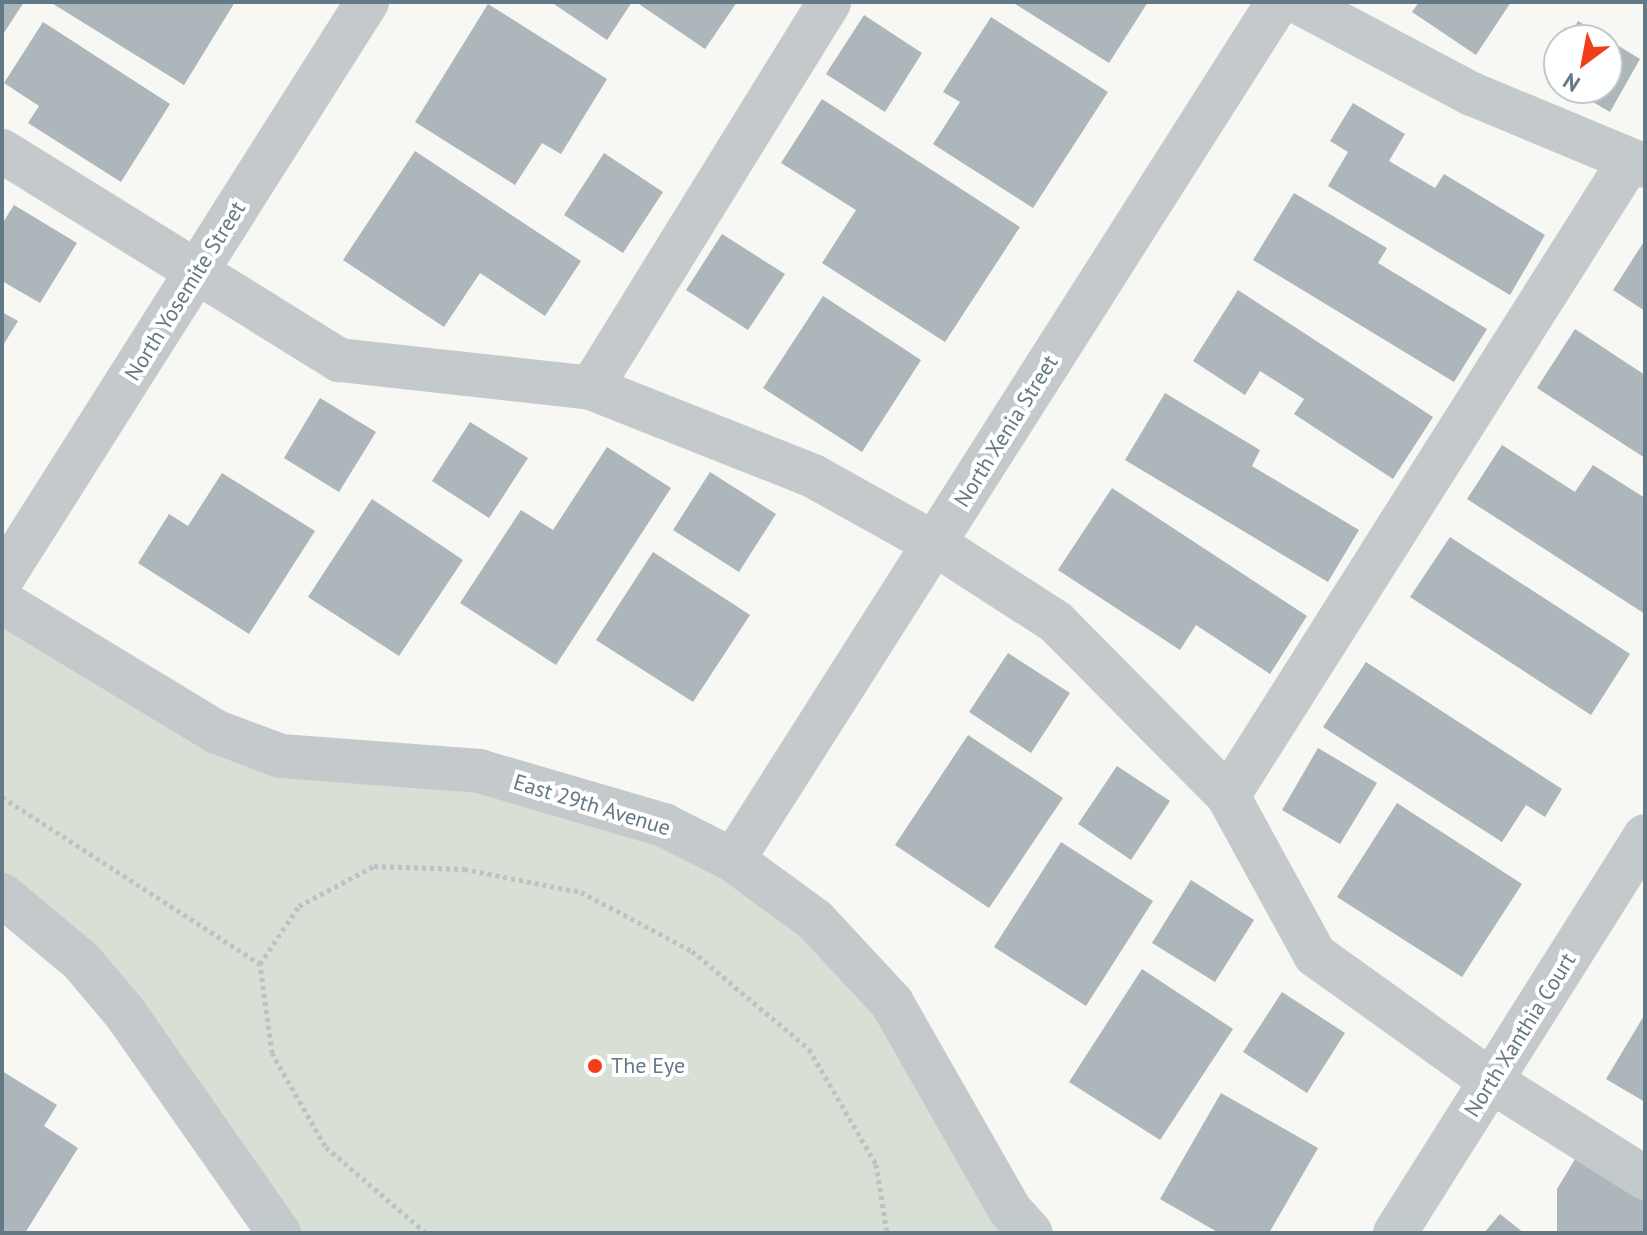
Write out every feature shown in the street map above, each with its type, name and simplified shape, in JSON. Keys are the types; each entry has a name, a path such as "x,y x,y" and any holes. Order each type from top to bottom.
{"street":[{"name":"North Yosemite Street","path":"2,579 367,2"},
{"path":"591,388 829,2"},
{"name":"North Xenia Street","path":"733,860 1278,2"},
{"path":"1228,796 1638,163 1472,94 1298,2"},
{"path":"2,151 339,360 591,388 813,476 935,544 1056,622 1228,796 1315,955 1491,1081 1645,1178"},
{"name":"East 29th Avenue","path":"2,602 217,732 281,756 479,771 664,825 733,860 815,920 892,1003 1010,1210 1031,1233"},
{"name":"North Xanthia Court","path":"1395,1233 1645,836"},
{"path":"2,895 82,962 125,1013 279,1233"}],"path":[{"path":"2,797 260,964"},
{"path":"426,1233 325,1146 272,1053 260,964 299,906 374,866 464,869 581,892 692,951 809,1049 876,1164 887,1233"}],"shaded area":[{"path":"2,602 217,732 589,799 815,920 1031,1233 279,1233 2,895"}],"building":[{"path":"2,2 24,2 2,36"},
{"path":"50,2 235,2 184,85"},
{"path":"551,2 632,2 607,40"},
{"path":"636,2 737,2 705,49"},
{"path":"1012,2 1148,2 1109,63"},
{"path":"1419,2 1511,2 1476,55 1412,12"},
{"path":"488,4 607,79 561,154 542,143 515,185 415,122"},
{"path":"864,15 922,53 885,112 826,74"},
{"path":"991,17 1108,92 1033,208 933,144 960,102 943,92"},
{"path":"43,22 170,104 121,182 28,123 39,106 4,83"},
{"path":"1623,49 1640,59 1623,89"},
{"path":"822,99 1020,227 945,342 822,263 856,210 781,163"},
{"path":"1353,103 1405,134 1389,161 1435,188 1444,174 1545,235 1510,295 1328,186 1348,152 1330,141"},
{"path":"1596,104 1615,104 1610,112"},
{"path":"415,151 581,261 545,316 480,273 444,327 343,260"},
{"path":"604,153 663,192 623,253 564,215"},
{"path":"1294,193 1387,248 1378,263 1487,329 1454,382 1253,260"},
{"path":"14,205 77,243 40,303 2,281 2,224"},
{"path":"722,234 785,274 748,330 686,290"},
{"path":"1645,240 1645,311 1613,290"},
{"path":"1238,290 1433,417 1393,479 1294,414 1304,399 1260,371 1245,395 1193,361"},
{"path":"823,296 921,360 862,452 763,388"},
{"path":"2,312 18,321 2,347"},
{"path":"1575,329 1645,375 1645,458 1537,388"},
{"path":"1165,393 1260,450 1252,466 1359,530 1328,582 1125,460"},
{"path":"320,398 376,432 339,492 284,458"},
{"path":"470,422 528,458 489,518 432,481"},
{"path":"1502,445 1575,492 1593,465 1645,498 1645,614 1467,499"},
{"path":"607,447 671,488 556,665 460,603 521,510 553,530"},
{"path":"710,472 776,514 739,572 673,530"},
{"path":"222,473 315,531 249,634 138,563 169,514 188,526"},
{"path":"1112,488 1307,616 1270,674 1196,625 1180,650 1058,570"},
{"path":"372,499 463,560 399,656 308,597"},
{"path":"1450,537 1630,654 1591,715 1410,597"},
{"path":"653,552 750,615 693,702 596,640"},
{"path":"1008,653 1070,693 1031,753 969,712"},
{"path":"1366,662 1562,789 1545,817 1526,805 1502,842 1323,727"},
{"path":"968,735 1063,798 989,908 895,845"},
{"path":"1318,748 1377,783 1340,844 1282,810"},
{"path":"1117,766 1170,801 1131,860 1078,824"},
{"path":"1397,803 1522,884 1462,977 1337,897"},
{"path":"1061,842 1153,901 1086,1006 994,947"},
{"path":"1191,880 1254,920 1215,982 1152,943"},
{"path":"1142,969 1233,1029 1160,1140 1069,1082"},
{"path":"1282,992 1345,1033 1307,1093 1243,1052"},
{"path":"1645,1014 1645,1102 1606,1079"},
{"path":"2,1071 57,1105 44,1126 78,1148 25,1233 2,1233"},
{"path":"1221,1093 1318,1148 1269,1233 1219,1233 1160,1199"},
{"path":"1580,1151 1645,1190 1645,1233 1557,1233 1557,1189"},
{"path":"1500,1214 1524,1233 1484,1233"}],"place":[{"name":"The Eye","path":"595,1066"}]}
